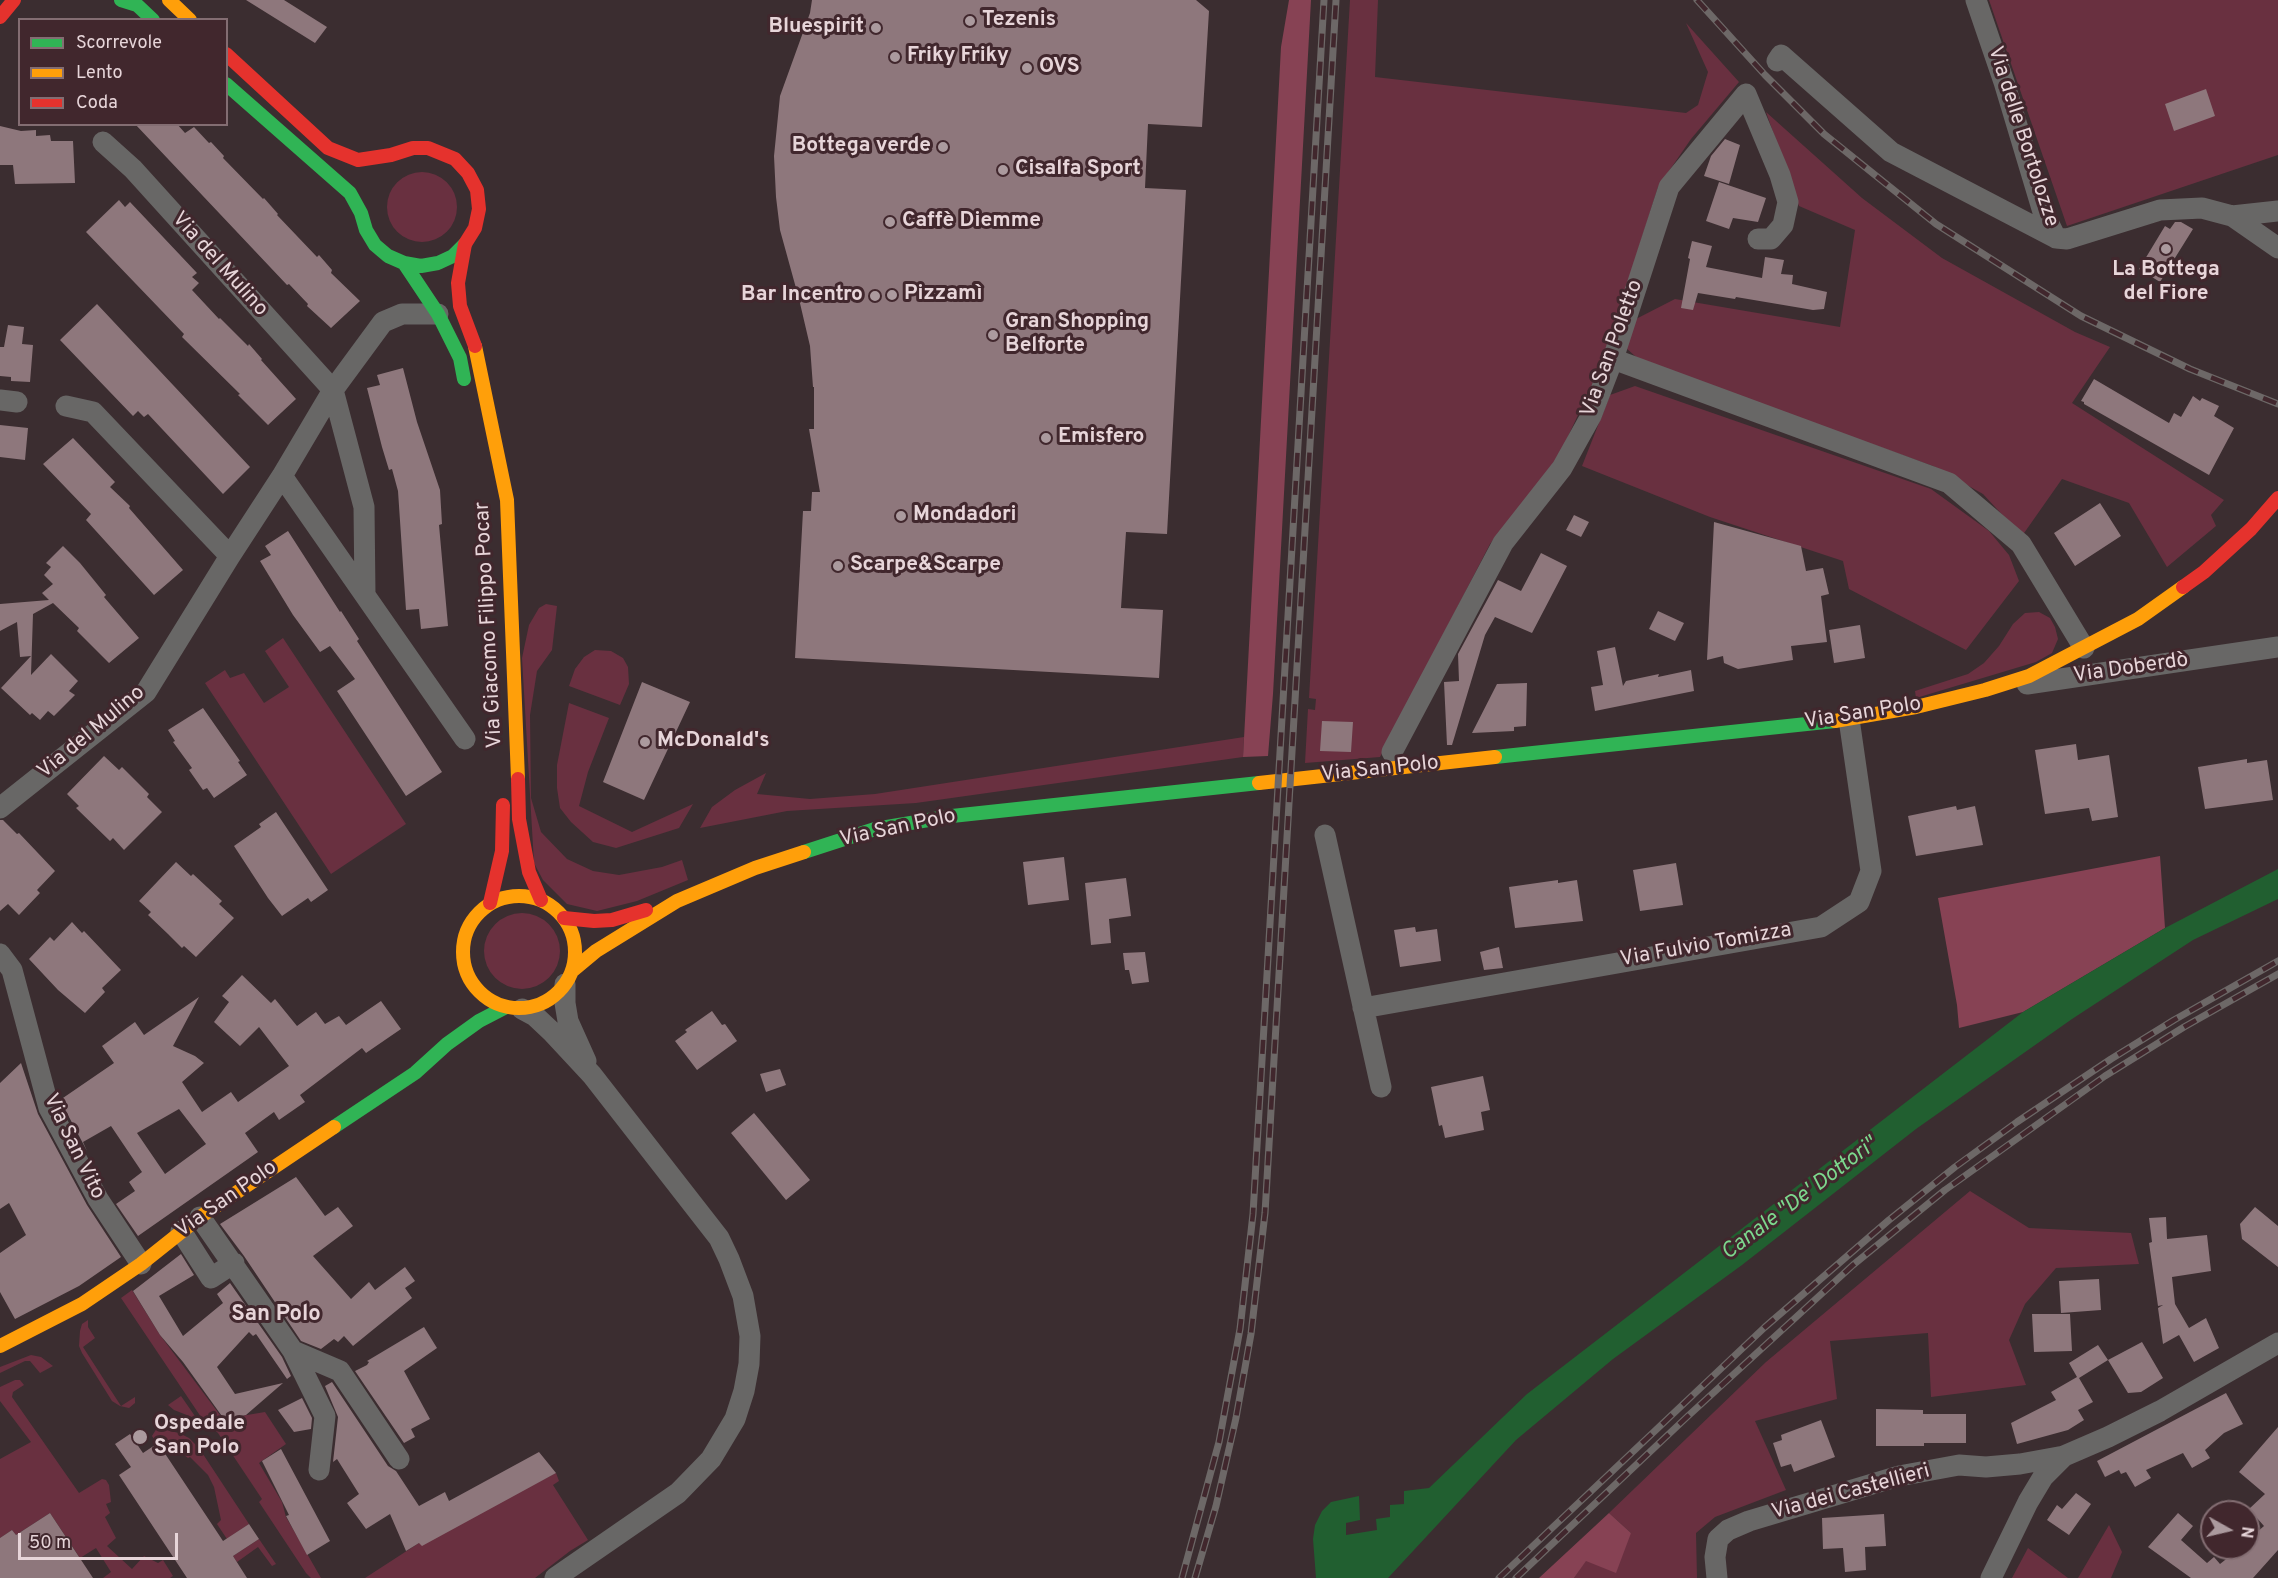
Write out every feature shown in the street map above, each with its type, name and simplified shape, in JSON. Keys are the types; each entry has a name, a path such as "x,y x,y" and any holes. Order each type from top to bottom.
{"main road":[{"path":"6,9 25,0"},
{"path":"121,0 137,5 151,18"},
{"path":"169,0 188,18"},
{"name":"Via Giacomo Filippo Pocar","path":"228,56 328,148 358,160 391,155 413,148 428,148 455,159 468,173 477,190 479,209 475,228 465,244 453,256 438,263 421,266 404,263 388,256 375,245 350,193 228,86"},
{"name":"Via Giacomo Filippo Pocar","path":"372,172 391,155"},
{"path":"361,213 362,195 365,188"},
{"name":"Via Giacomo Filippo Pocar","path":"465,244 458,283 460,306 476,345 507,500 512,566 519,819 529,872 541,900"},
{"name":"Via Giacomo Filippo Pocar","path":"404,263 438,315 460,358 467,391"},
{"name":"Via San Polo","path":"564,918 612,920 677,901 755,868 864,833 952,816 1849,719 1916,707 1985,690 2029,676 2138,619 2204,572 2251,529 2278,498"},
{"path":"2251,529 2278,517"},
{"path":"490,903 502,851 503,796"},
{"path":"465,994 467,975 462,948 470,922 490,903 506,897 524,896 541,900 554,907 564,918 571,930 574,943 569,977"},
{"name":"Via San Polo","path":"0,1346 81,1304 141,1264 200,1217 415,1073 447,1044 480,1021 553,997 569,977 596,951 677,901"},
{"path":"467,975 476,990 490,1001 514,1008"},
{"name":"Via San Polo","path":"447,1044 456,1023"}],"street":[{"name":"Via delle Bortolozze","path":"1976,0 2004,82 2043,212 2056,238 2067,239 2160,210 2202,208 2232,216"},
{"path":"1777,61 1781,56 1891,152 2056,238"},
{"name":"Via San Poletto","path":"1392,752 1503,543 1562,468 1591,416 1613,359 1669,187 1746,94 1780,175 1788,202 1783,225 1771,239 1758,239"},
{"name":"Via del Mulino","path":"103,142 132,169 333,390 364,507 364,595"},
{"path":"2232,216 2278,211"},
{"path":"2232,216 2278,248"},
{"name":"Via del Mulino","path":"0,808 146,692 282,476 333,390 383,322 402,314 438,315"},
{"path":"1613,359 1950,483 2021,544 2084,648"},
{"path":"66,406 93,412 230,556"},
{"path":"282,476 465,739"},
{"name":"Via Doberdò","path":"1985,690 2278,647"},
{"name":"Via Fulvio Tomizza","path":"1363,1008 1821,927 1859,902 1871,871 1849,719"},
{"path":"1325,836 1381,1087"},
{"name":"Via San Vito","path":"0,954 12,970 49,1108 98,1198 141,1264"},
{"path":"569,977 565,1003 568,1021 592,1075"},
{"path":"514,1008 535,1016 592,1075 719,1238 739,1282 747,1313 749,1364 744,1390 735,1419 711,1459 678,1493 555,1578"},
{"path":"200,1217 293,1351 324,1416 319,1470"},
{"path":"181,1231 211,1278 234,1263"},
{"name":"Via dei Castellieri","path":"1717,1578 1715,1557 1718,1539 1728,1530 1749,1521 1899,1476 1959,1465 1986,1467 2064,1456 2160,1411 2278,1343"},
{"path":"293,1351 340,1371 399,1459"},
{"name":"Via dei Castellieri","path":"1991,1578 2028,1502 2043,1477 2064,1456"}],"shaded area":[{"path":"1289,0 1311,0 1273,694 1268,756 1243,757 1281,47"},
{"path":"1350,0 1378,0 1375,77 1686,113 1698,105 1708,72 1686,23 1739,82 1691,139 1658,187 1603,361 1558,458 1490,544 1380,757 1305,763 1308,709 1315,710 1316,699 1309,698"},
{"path":"1989,0 2278,0 2278,155 2067,226"},
{"path":"1766,112 1862,198 1942,258 2075,332 2110,347 2072,403 2224,500 2211,515 2216,526 2167,567 2129,503 2062,479 2022,536 1983,494 1933,466 1643,363 1626,348 1634,320 1675,299 1840,327 1855,230 1799,206"},
{"path":"422,172 435,175 447,182 454,194 457,207 454,220 447,232 435,239 422,242 409,239 397,232 390,220 387,207 390,194 397,182 409,175"},
{"path":"1635,386 1931,489 1989,531 2009,555 2019,581 1966,650 1849,589 1843,561 1710,517 1582,466 1610,395"},
{"path":"546,604 557,606 552,650 537,671 530,715 531,798 541,832 567,859 593,871 619,875 662,867 682,860 688,880 637,901 597,911 567,904 543,880 534,863 522,658 529,625 539,608"},
{"path":"2039,612 2050,618 2055,627 2058,639 2052,653 2036,662 1916,698 1915,691 1968,674 1984,663 1999,646 2013,624 2025,613"},
{"path":"283,638 406,824 331,874 205,683 225,670 230,678 244,673 264,703 289,687 265,651"},
{"path":"595,650 611,651 623,658 628,667 629,684 620,705 569,686 575,669 584,657"},
{"path":"569,703 609,718 588,772 579,806 632,832 693,804 679,828 616,848 593,842 571,822 560,808 557,788 557,765"},
{"path":"1244,737 1243,757 916,803 787,811 700,828 712,807 735,790 766,773 757,794 810,799 875,794"},
{"path":"2160,856 2165,928 2023,1012 1959,1028 1938,898"},
{"path":"515,913 529,913 543,919 554,930 560,944 557,966 549,978 529,989 515,989 501,983 490,972 484,958 484,944 490,930 501,919"},
{"path":"1970,1191 2029,1228 2131,1233 2139,1264 2056,1268 2025,1304 2009,1340 2026,1385 1931,1397 1928,1333 1830,1341 1837,1399 1755,1421 1786,1490 1715,1517 1696,1533 1697,1578 1574,1578 1586,1560 1631,1533 1609,1513 1766,1362"},
{"path":"132,1290 160,1335 223,1419 265,1412 286,1444 259,1463 282,1502 286,1517 321,1578 311,1578 306,1573 259,1502 262,1499 218,1433 201,1417 121,1298"},
{"path":"88,1320 88,1327 95,1338 83,1347 121,1406 135,1397 135,1403 129,1408 120,1406 112,1401 82,1353 79,1346 80,1331 82,1324"},
{"path":"31,1355 41,1357 53,1366 40,1373 30,1361 25,1361 0,1373 0,1367"},
{"path":"20,1380 24,1385 13,1392 12,1397 79,1493 102,1479 106,1480 109,1485 111,1502 106,1504 110,1513 105,1517 116,1538 107,1546 132,1569 144,1556 158,1563 163,1560 173,1576 170,1578 103,1578 111,1572 96,1548 80,1558 50,1513 16,1535 12,1530 0,1538 0,1459 31,1442 0,1401 0,1387"},
{"path":"181,1396 197,1419 174,1410 168,1405"},
{"path":"157,1428 179,1433 189,1438 199,1448 249,1524 227,1539 217,1524 221,1520 214,1487 208,1475 190,1457 188,1458 171,1445 159,1440 156,1442 152,1436"},
{"path":"556,1473 559,1481 553,1485 588,1540 535,1578 365,1578 419,1543"},
{"path":"1609,1513 1631,1533 1616,1573 1586,1561 1574,1578 1539,1578"},
{"path":"2109,1525 2122,1552 2111,1578 2078,1578"},
{"path":"259,1539 276,1564 272,1566 258,1547 237,1562 233,1556"},
{"path":"2028,1548 2068,1578 2012,1578"}],"water":[{"name":"Canale \"De' Dottori\"","path":"2278,869 2278,899 2193,940 2072,1019 1916,1129 1742,1265 1613,1359 1516,1440 1388,1578 1316,1578 1313,1539 1315,1525 1322,1511 1331,1502 1359,1496 1360,1520 1346,1523 1346,1535 1377,1530 1376,1519 1390,1517 1390,1505 1404,1504 1404,1491 1429,1488 1527,1394 2023,1012 2165,928"}],"building":[{"path":"246,0 284,0 327,27 315,43"},
{"name":"Gran Shopping Belforte","path":"812,0 1196,0 1209,11 1202,127 1148,124 1145,188 1186,190 1167,534 1126,532 1121,608 1163,610 1159,678 795,658 803,511 811,511 812,492 820,492 809,429 814,429 814,387 810,346 780,230 774,156 780,96 810,13"},
{"path":"2206,89 2215,116 2174,131 2165,104"},
{"path":"0,126 21,131 36,130 36,136 50,135 51,141 73,141 75,183 15,184 13,165 0,165"},
{"path":"137,126 179,126 185,133 194,127 264,198 317,257 319,255 332,270 331,273 360,301 331,328 307,306 308,304 289,284 287,285"},
{"path":"1725,139 1740,145 1729,184 1704,176 1711,156"},
{"path":"1719,182 1766,198 1758,222 1733,218 1729,229 1706,221"},
{"path":"119,200 125,207 130,202 197,273 192,277 199,283 192,290 219,319 248,346 249,344 296,399 268,425 182,337 184,334 86,232"},
{"name":"La Bottega del Fiore","path":"2175,222 2181,222 2193,229 2160,282 2139,269 2165,226 2170,229"},
{"path":"1692,241 1712,246 1706,267 1762,278 1765,257 1784,260 1781,274 1793,275 1792,284 1827,292 1824,309 1813,310 1698,293 1693,310 1681,308"},
{"path":"97,304 250,467 223,494 148,414 144,417 138,411 133,416 60,340"},
{"path":"8,325 24,327 22,344 33,345 30,382 11,381 11,377 0,376 0,347 4,347"},
{"path":"403,368 417,422 440,490 442,524 439,525 448,626 421,629 419,609 406,610 398,491 392,469 389,470 382,447 367,388 380,385 377,375"},
{"path":"2094,379 2169,423 2174,413 2181,417 2193,396 2200,401 2202,398 2219,406 2214,416 2234,428 2209,475 2084,404 2081,401"},
{"path":"0,425 28,428 25,460 0,457"},
{"path":"73,438 115,482 110,487 130,506 129,508 183,570 154,595 86,520 91,514 43,464"},
{"path":"2100,503 2121,536 2075,566 2054,533"},
{"path":"1574,515 1589,522 1581,537 1566,530"},
{"path":"1714,522 1801,546 1806,571 1823,568 1829,594 1821,596 1827,642 1791,646 1793,660 1738,669 1724,663 1723,656 1707,660"},
{"path":"288,531 442,772 406,796 337,691 355,679 330,646 320,652 293,615 260,561 271,555 265,546"},
{"path":"63,546 80,563 106,595 104,597 139,638 109,663 77,631 79,628 53,603 33,614 31,675 51,654 78,681 69,691 75,695 54,716 48,711 40,720 32,713 30,715 1,688 31,656 20,657 17,622 0,631 0,604 49,600 42,593 53,584 44,575 51,567 46,563"},
{"path":"1541,553 1567,566 1532,633 1495,617 1485,635 1452,745 1447,745 1444,682 1459,681 1458,654 1498,580 1521,591"},
{"path":"1658,611 1684,623 1675,641 1649,629"},
{"path":"1860,625 1865,658 1834,663 1829,630"},
{"path":"1615,647 1623,686 1626,681 1691,670 1694,691 1595,711 1591,687 1603,685 1597,651"},
{"name":"McDonald's","path":"642,682 690,702 644,800 603,782"},
{"path":"1527,683 1526,726 1514,727 1514,731 1472,733 1497,684"},
{"path":"203,708 240,761 238,762 247,775 214,798 207,788 203,790 189,770 192,768 173,742 175,741 168,730"},
{"path":"1322,721 1353,722 1351,752 1320,751"},
{"path":"2076,744 2078,760 2109,755 2118,817 2092,821 2089,808 2045,814 2035,750"},
{"path":"104,756 119,770 122,767 149,794 147,797 162,812 124,850 113,838 110,841 76,808 79,806 67,794"},
{"path":"2247,759 2247,763 2267,760 2273,800 2205,809 2198,767"},
{"path":"1956,806 1957,810 1975,806 1983,845 1916,856 1908,816"},
{"path":"276,812 328,890 311,902 308,898 282,916 234,846 261,827 259,824"},
{"path":"0,820 3,820 17,834 19,833 55,871 37,890 40,893 19,915 8,904 0,911"},
{"path":"1064,857 1069,900 1028,905 1023,862"},
{"path":"176,862 191,876 193,874 222,901 219,904 234,918 196,957 184,946 182,948 148,915 151,912 139,901"},
{"path":"1676,863 1683,905 1640,911 1633,870"},
{"path":"1126,878 1131,916 1109,919 1111,943 1091,945 1085,883"},
{"path":"1558,880 1558,883 1577,880 1583,921 1515,928 1509,887"},
{"path":"72,922 82,933 84,931 121,970 102,988 105,992 85,1013 58,990 29,959 50,937 54,941"},
{"path":"1415,927 1416,932 1437,929 1441,961 1400,967 1394,930"},
{"path":"1499,947 1503,968 1484,970 1480,952"},
{"path":"1145,952 1149,982 1132,984 1129,970 1125,970 1123,953"},
{"path":"242,975 271,1003 275,999 297,1026 316,1012 325,1024 339,1016 346,1025 381,1001 401,1029 366,1053 362,1048 300,1095 305,1102 279,1120 274,1112 245,1133 258,1152 138,1236 116,1204 135,1191 129,1182 142,1172 111,1126 83,1142 87,1151 60,1100 114,1063 102,1046 135,1022 144,1035 199,997 173,1046 195,1056 204,1063 182,1082 202,1112 231,1092 238,1102 289,1066 259,1027 240,1046 214,1022 229,1002 222,996","holes":["179,1109 206,1144 165,1174 137,1133"]},
{"path":"712,1011 737,1041 697,1070 675,1041 687,1032 685,1030"},
{"path":"21,1063 38,1114 87,1205 121,1257 79,1286 15,1319 0,1292 0,1253 26,1235 9,1203 0,1209 0,1083"},
{"path":"780,1069 786,1085 766,1092 760,1074"},
{"path":"1483,1076 1490,1110 1481,1112 1484,1130 1445,1138 1442,1125 1439,1126 1431,1087"},
{"path":"754,1113 810,1180 786,1200 731,1133"},
{"path":"296,1177 325,1216 338,1207 353,1226 313,1256 351,1299 369,1282 375,1290 405,1267 415,1281 405,1288 412,1298 353,1346 344,1336 338,1342 334,1339 321,1349 301,1341 220,1224"},
{"path":"2255,1207 2278,1226 2278,1267 2242,1239 2240,1224"},
{"path":"2166,1217 2167,1239 2207,1235 2211,1271 2172,1277 2175,1304 2189,1328 2206,1318 2219,1348 2194,1362 2179,1335 2163,1344 2158,1308 2163,1305 2158,1306 2149,1243 2152,1242 2149,1218"},
{"path":"181,1254 194,1275 159,1296 183,1336 223,1303 217,1294 230,1283 282,1357 291,1376 287,1379 256,1334 253,1336 249,1332 217,1367 235,1394 283,1383 246,1415 224,1419 183,1362 160,1335 133,1291"},
{"path":"2099,1279 2101,1310 2061,1313 2059,1281"},
{"path":"2032,1314 2070,1314 2072,1351 2034,1352"},
{"path":"424,1327 437,1348 404,1371 430,1419 411,1429 415,1437 404,1443 355,1371 367,1365 369,1362 367,1361"},
{"path":"2142,1342 2163,1378 2141,1392 2128,1393 2108,1360"},
{"path":"2098,1345 2108,1360 2079,1378 2093,1402 2078,1410 2084,1420 2068,1430 2017,1444 2011,1423 2056,1400 2051,1392 2077,1377 2069,1363"},
{"path":"332,1382 388,1466 396,1471 419,1506 445,1492 449,1501 539,1452 556,1473 422,1546 419,1543 406,1551 390,1514 366,1529 347,1503 359,1494 337,1459 333,1462 338,1417 325,1386"},
{"path":"2226,1393 2243,1424 2224,1433 2205,1450 2210,1458 2192,1468 2183,1453 2146,1470 2151,1478 2135,1487 2126,1472 2121,1474 2119,1470 2105,1477 2097,1461"},
{"path":"302,1398 312,1418 311,1429 294,1432 278,1410"},
{"path":"1876,1409 1923,1410 1923,1414 1966,1414 1966,1443 1876,1446"},
{"path":"1821,1420 1835,1457 1794,1472 1791,1464 1781,1467 1773,1443 1782,1440 1781,1435"},
{"path":"2278,1427 2278,1550 2253,1578 2191,1578 2148,1547 2178,1513 2193,1526 2181,1540 2200,1557 2200,1560 2207,1563 2210,1560 2217,1560 2220,1564 2225,1560 2260,1560 2260,1530 2264,1526 2260,1521 2259,1500 2265,1494 2239,1472"},
{"path":"130,1434 143,1453 158,1443 223,1541 249,1524 259,1539 233,1556 247,1578 187,1578 119,1475 131,1467 115,1444"},
{"path":"281,1449 330,1541 307,1555 286,1516 289,1515 262,1461"},
{"path":"2076,1493 2091,1504 2069,1535 2047,1520 2057,1505 2062,1509"},
{"path":"50,1513 93,1578 0,1578 0,1538 12,1530 16,1535"},
{"path":"1884,1514 1886,1546 1865,1547 1866,1570 1845,1572 1843,1548 1823,1549 1822,1518"}],"railway":[{"path":"1182,1578 1219,1442 1240,1329 1253,1214 1324,0"},
{"path":"1195,1578 1216,1506 1236,1418 1251,1334 1265,1213 1336,0"},
{"path":"1697,0 1765,75 1824,134 1936,224 2081,316 2190,369 2278,404"},
{"path":"1499,1578 1765,1327 1889,1220 1955,1167 2111,1059 2278,961"},
{"path":"1516,1578 1853,1265 1945,1190 2105,1076 2184,1027 2278,974"}],"traffic: fast":[{"path":"121,0 137,5 151,18"},
{"path":"228,86 350,193 375,245 388,256 404,263 421,266 438,263 453,256 465,244"},
{"path":"404,263 438,314 460,358 464,379"},
{"path":"1495,757 1835,721"},
{"path":"804,852 875,829 952,816 1259,783"},
{"path":"334,1127 415,1073 447,1044 479,1021 506,1007"}],"traffic: slow":[{"path":"169,0 188,18"},
{"path":"475,346 507,500 518,779"},
{"path":"1835,721 1916,707 1985,690 2029,676 2138,619 2183,587"},
{"path":"1259,783 1495,757"},
{"path":"572,971 596,951 677,901 755,868 804,852"},
{"path":"519,896 541,900 559,912 571,930 575,952 571,974 559,992 541,1004 519,1008 497,1004 479,992 467,974 463,952 467,930 479,912 497,900 519,896"},
{"path":"0,1346 82,1304 141,1264 200,1217 334,1127"}],"traffic: jam":[{"path":"0,17 14,0"},
{"path":"228,56 328,148 358,160 391,155 413,148 428,148 455,159 468,173 477,190 479,209 475,228 465,244 458,283 460,306 475,346"},
{"path":"2183,587 2204,572 2251,529 2278,498"},
{"path":"518,779 519,819 529,872 541,900"},
{"path":"490,903 502,851 503,805"},
{"path":"564,918 612,920 646,910"}],"place":[{"name":"Tezenis","path":"970,21"},
{"name":"Bluespirit","path":"876,28"},
{"name":"Friky Friky","path":"895,57"},
{"name":"OVS","path":"1027,68"},
{"name":"Bottega verde","path":"943,147"},
{"name":"Cisalfa Sport","path":"1003,170"},
{"name":"Caffè Diemme","path":"890,222"},
{"name":"La Bottega del Fiore","path":"2166,249"},
{"name":"Pizzamì","path":"892,295"},
{"name":"Bar Incentro","path":"875,296"},
{"name":"Gran Shopping Belforte","path":"993,335"},
{"name":"Emisfero","path":"1046,438"},
{"name":"Mondadori","path":"901,516"},
{"name":"Scarpe&Scarpe","path":"838,566"},
{"name":"McDonald's","path":"645,742"},
{"name":"Ospedale San Polo","path":"140,1437"}],"district":[{"name":"San Polo","path":"276,1316"}]}
